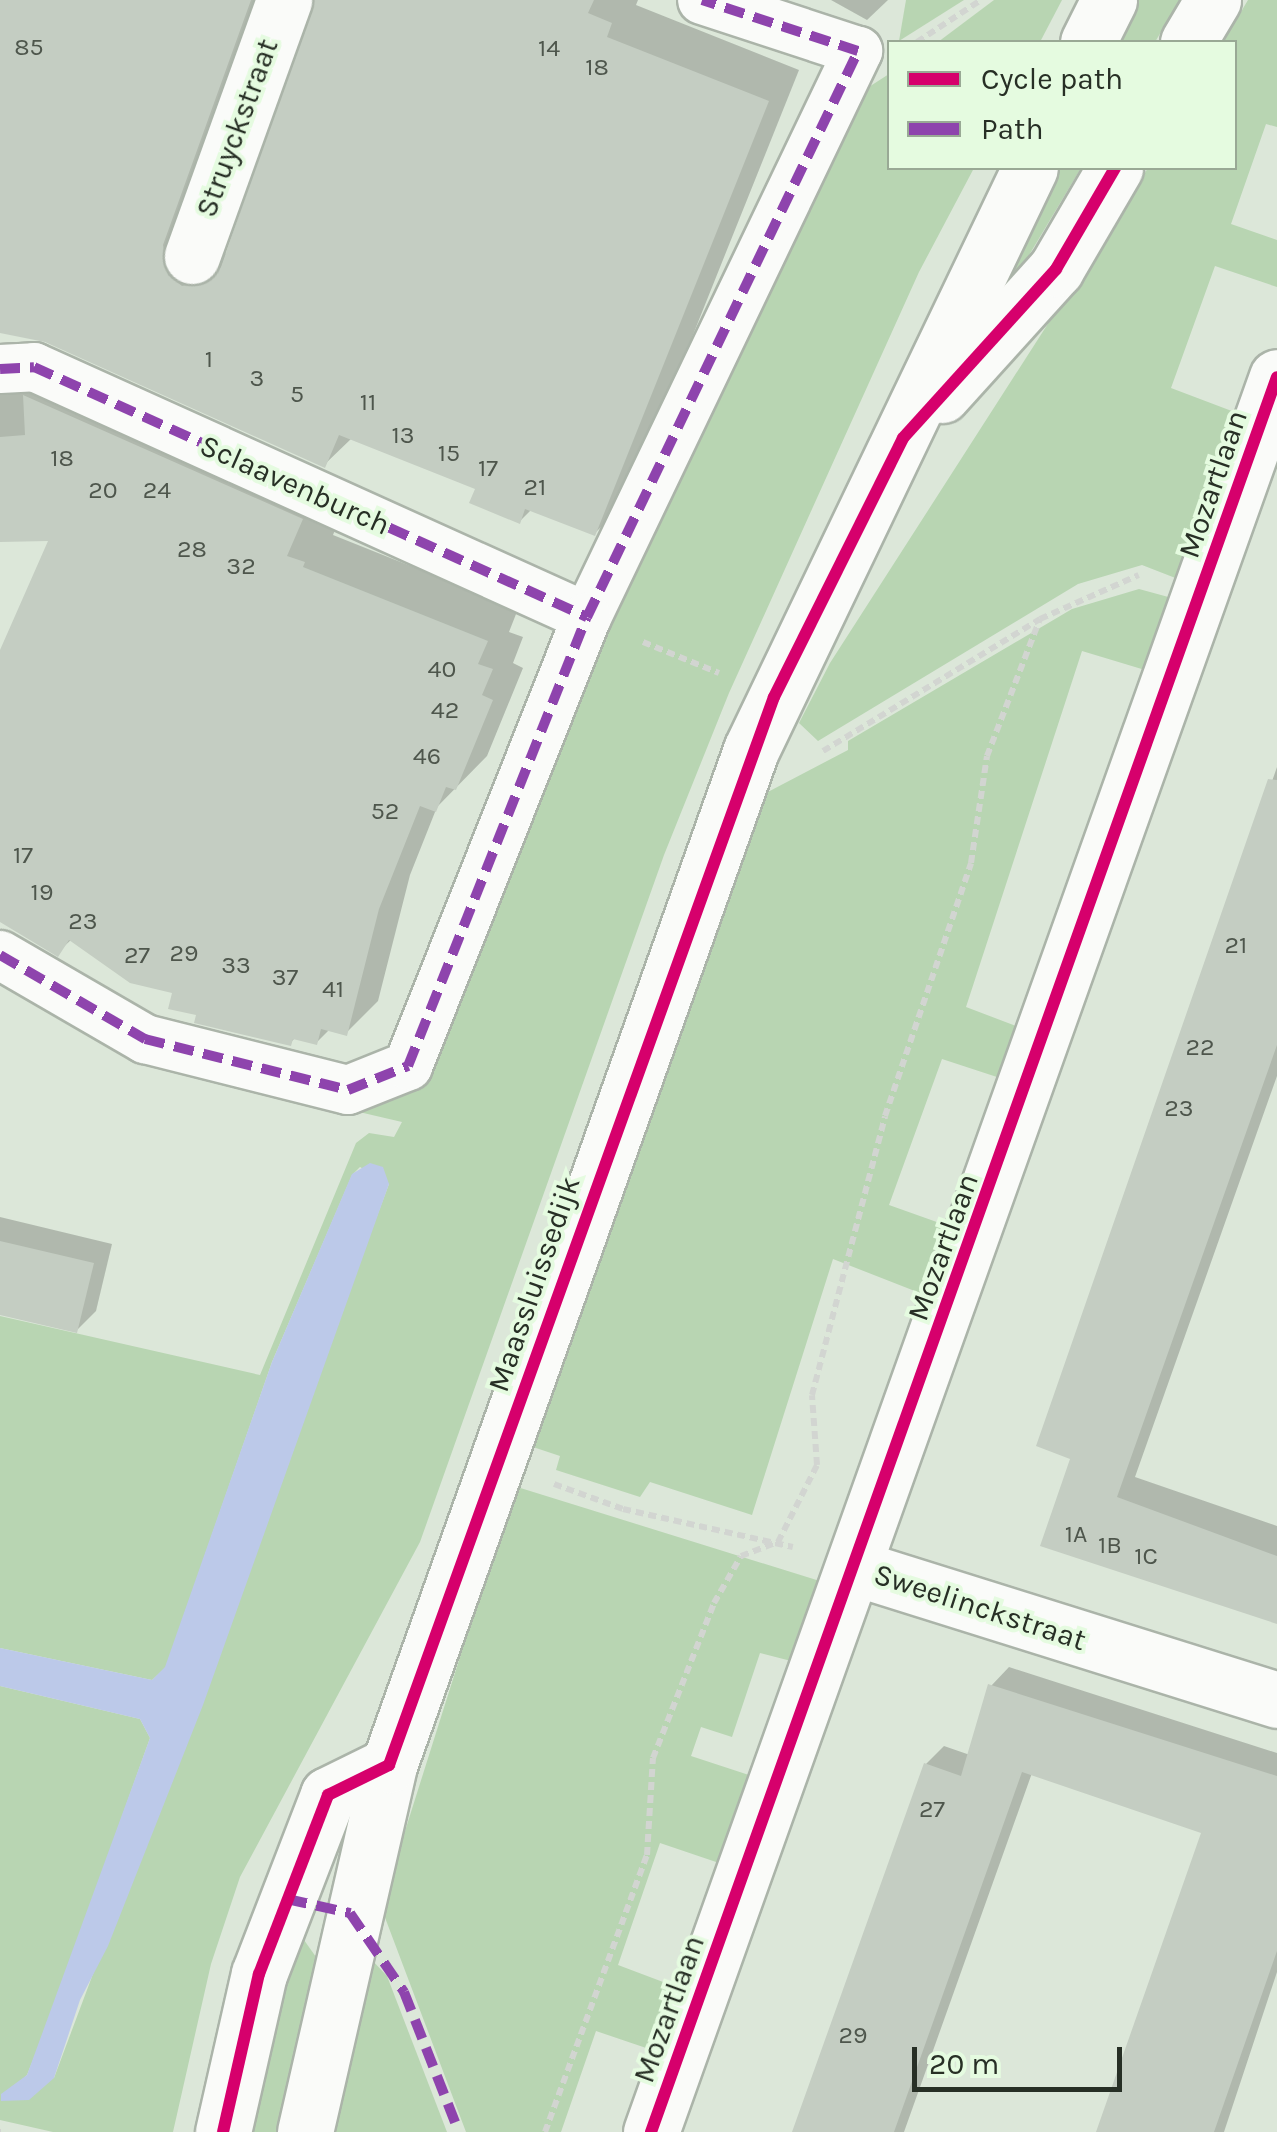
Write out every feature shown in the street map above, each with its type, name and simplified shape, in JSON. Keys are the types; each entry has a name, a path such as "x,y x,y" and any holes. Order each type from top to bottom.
{"street":[{"name":"Struyckstraat","path":"192,256 284,0"},
{"path":"0,955 146,1040 348,1090 408,1066 587,617 858,51 702,0"},
{"path":"1089,40 1109,0"},
{"path":"1189,40 1213,0"},
{"name":"Maassluissedijk","path":"305,2132 389,1765 752,750 774,696 903,438 1029,170"},
{"path":"903,438 1056,270 1114,170"},
{"name":"Sclaavenburch","path":"0,369 34,367 587,617"},
{"name":"Mozartlaan","path":"651,2132 856,1568 1277,377"},
{"name":"Sweelinckstraat","path":"856,1568 1277,1700"},
{"path":"222,2132 259,1974 328,1796 389,1765"}],"path":[{"path":"919,40 981,0"},
{"path":"752,750 824,751 1040,619 1137,575 1201,594"},
{"path":"587,617 774,696"},
{"path":"545,2132 647,1854 652,1758 732,1571 741,1556 778,1542 817,1465 812,1395 885,1116 971,863 986,756 1040,619"}],"green space":[{"path":"906,0 964,0 901,40"},
{"path":"994,0 1062,0 1041,40 941,40"},
{"path":"1139,0 1180,0 1156,40 1117,40"},
{"path":"1248,0 1277,0 1277,127 1266,124 1231,224 1277,240 1277,287 1215,266 1171,388 1237,413 1178,579 1142,565 1078,584 818,741 799,723 830,663 1147,170 1237,170 1237,40 1224,40"},
{"path":"887,75 887,170 973,170 919,272 729,693 664,855 420,1542 240,1877 211,1964 173,2132 53,2132 0,2120 0,1686 140,1719 150,1738 51,2015 27,2075 15,2086 54,2078 389,1184 360,1167 352,1175 272,1362 166,1667 152,1680 0,1648 0,1316 260,1375 356,1143 369,1133 394,1137 402,1122 342,1108 395,1080 418,1089 596,640 844,103"},
{"path":"1049,170 1080,170 1013,282 995,271"},
{"path":"1139,589 1172,598 1145,670 1082,651 966,1007 1016,1026 1000,1078 942,1059 889,1205 948,1226 925,1295 833,1259 752,1515 650,1482 640,1497 556,1470 560,1456 530,1446 764,794 848,750 848,741 1072,609"},
{"path":"514,1486 823,1582 795,1662 760,1653 732,1737 701,1727 691,1756 755,1777 722,1864 660,1843 618,1965 679,1988 655,2051 596,2031 561,2132 466,2132 381,1907"},
{"path":"288,1940 304,1940 316,1957 277,2132 237,2132"},
{"path":"370,1958 387,1976 447,2132 327,2132"}],"water":[{"path":"370,1163 383,1167 389,1184 203,1705 108,1946 80,2000 54,2078 29,2100 1,2101 1,2094 27,2075 150,1738 140,1719 0,1686 0,1648 152,1680 165,1667 272,1362 352,1174"}],"building":[{"path":"0,0 251,0 163,245 168,275 182,286 211,280 221,267 314,0 594,0 588,13 612,23 607,37 769,101 595,536 525,509 520,524 469,503 475,489 339,435 325,468 45,342 0,333"},
{"path":"23,395 303,519 287,556 305,562 303,567 488,641 478,664 493,669 482,695 493,700 456,790 446,787 436,812 420,806 379,909 347,1036 321,1029 317,1045 293,1039 291,1046 194,1023 196,1015 168,1009 172,993 130,983 69,940 58,957 0,922 0,650 48,541 0,542 0,437 25,435"},
{"path":"1268,779 1277,780 1277,1045 1117,1497 1277,1556 1277,1624 1040,1546 1070,1459 1036,1446"},
{"path":"0,1241 94,1263 77,1333 0,1315"},
{"path":"988,1684 1277,1776 1277,1951 1214,2132 1096,2132 1201,1833 1022,1772 894,2132 792,2132 924,1763 961,1776"}],"marked path":[{"path":"0,369 34,367 587,617 858,51 702,0"},
{"path":"0,955 145,1039 348,1090 408,1066 587,617"},
{"path":"287,1899 350,1913 404,1992 459,2132"}],"cycle path":[{"path":"223,2132 259,1974 328,1795 389,1765 774,697 903,438 1056,269 1114,170"},
{"path":"651,2132 1277,377"}]}
